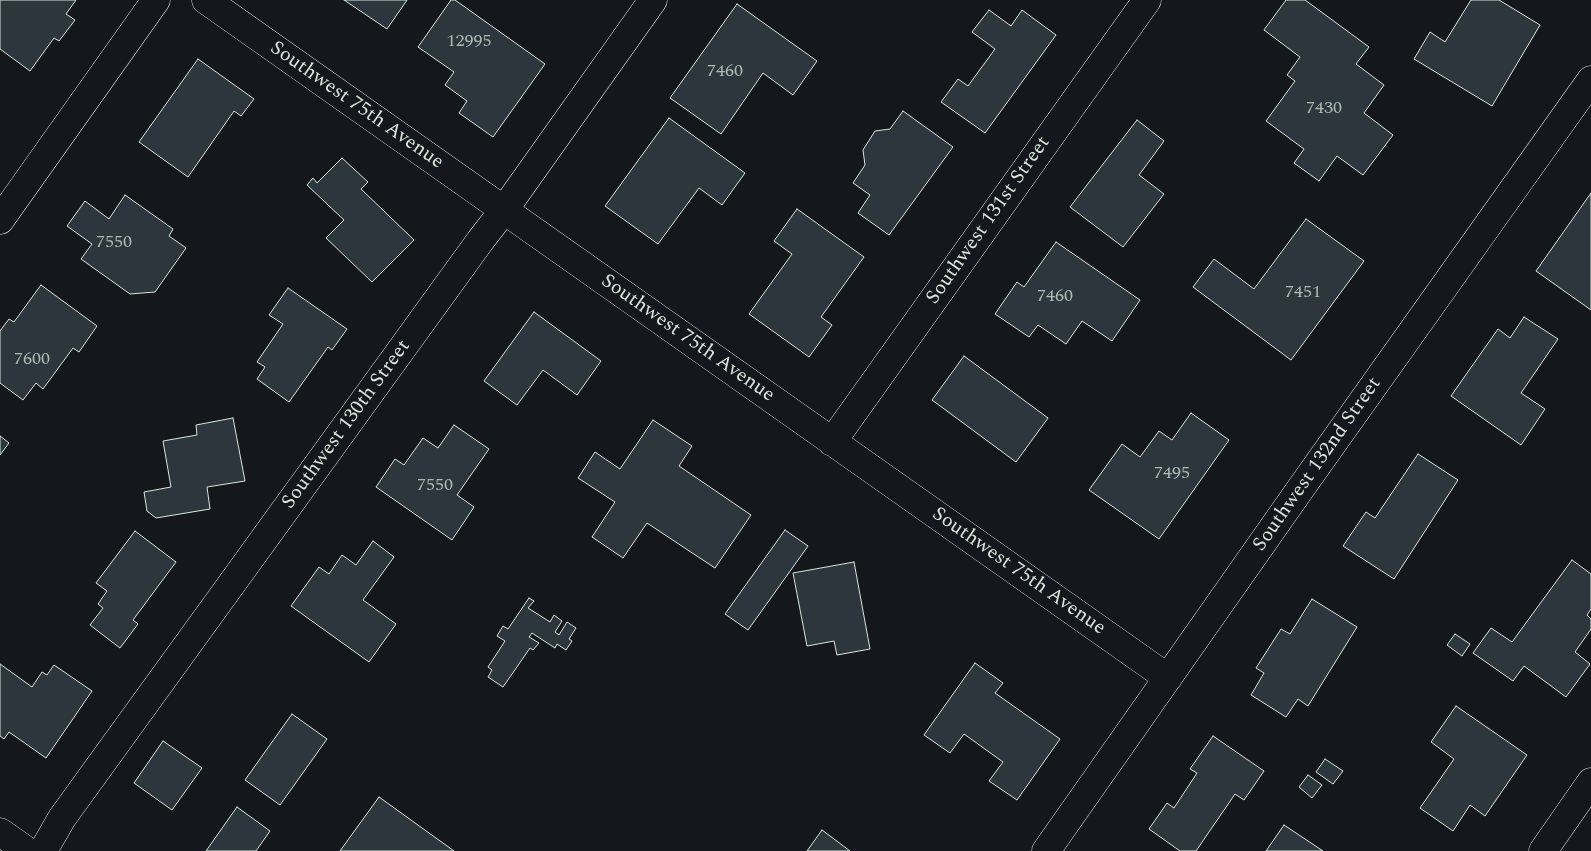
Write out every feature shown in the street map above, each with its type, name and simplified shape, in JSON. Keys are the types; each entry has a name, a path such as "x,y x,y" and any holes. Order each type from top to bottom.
{"street":[{"path":"0,220 156,0"},
{"name":"Southwest 75th Avenue","path":"206,0 1168,678"},
{"name":"Southwest 130th Street","path":"43,851 62,818 504,210 653,0"},
{"name":"Southwest 131st Street","path":"832,442 1147,0"},
{"name":"Southwest 132nd Street","path":"1046,851 1591,80"},
{"path":"1542,851 1591,782"},
{"path":"0,832 27,851"}],"building":[{"path":"0,0 76,0 66,14 75,20 59,41 54,38 30,71 0,49"},
{"path":"344,0 407,0 387,29"},
{"path":"451,0 455,0 545,64 493,137 459,113 467,101 445,85 454,72 418,47"},
{"path":"1286,0 1305,0 1369,47 1356,64 1384,85 1364,113 1393,135 1363,175 1337,156 1319,181 1294,163 1304,149 1266,121 1295,81 1287,75 1300,57 1264,30"},
{"path":"1471,0 1499,0 1540,25 1492,106 1414,59 1430,32 1445,42"},
{"path":"737,4 817,61 793,95 763,73 721,134 670,98"},
{"path":"989,10 1011,26 1022,10 1056,35 985,133 941,102 958,79 968,86 995,49 972,32"},
{"path":"198,59 254,99 241,116 234,111 188,177 139,142"},
{"path":"903,111 953,147 889,235 858,213 870,195 853,183 865,165 863,150 875,131 890,129"},
{"path":"669,118 745,173 722,205 699,188 658,244 605,206"},
{"path":"1137,120 1164,141 1139,175 1164,194 1123,247 1070,207"},
{"path":"342,158 368,182 361,189 414,240 372,282 326,238 344,220 307,185 313,178 317,183"},
{"path":"1591,193 1591,310 1536,271"},
{"path":"125,195 173,229 169,236 186,248 155,292 130,294 81,259 92,244 67,226 85,201 109,219"},
{"path":"797,209 864,257 821,317 832,325 809,357 749,314 792,254 774,241"},
{"path":"1306,219 1364,261 1291,360 1193,287 1214,259 1254,289"},
{"path":"1056,242 1140,300 1112,341 1082,321 1066,344 1038,325 1029,337 995,314 1017,282 1024,287"},
{"path":"41,285 97,326 79,352 73,348 43,389 36,383 23,400 0,383 0,331 9,319 14,322"},
{"path":"288,288 347,329 332,350 328,347 289,402 257,379 265,367 257,362 283,324 269,315"},
{"path":"534,312 601,361 577,395 543,370 517,405 484,381"},
{"path":"1524,317 1558,339 1521,393 1545,409 1521,445 1451,396 1498,329 1510,338"},
{"path":"964,356 1048,418 1016,462 932,400"},
{"path":"1191,413 1229,440 1159,539 1089,490 1122,444 1140,457 1159,431 1172,440"},
{"path":"233,418 245,481 207,487 210,509 156,518 147,511 144,492 171,487 163,441 197,435 196,425"},
{"path":"653,420 692,446 679,466 751,515 715,568 647,523 623,558 592,537 615,502 578,478 595,452 620,469"},
{"path":"454,425 489,449 457,495 474,507 452,540 376,487 395,459 404,465 423,438 438,448"},
{"path":"0,436 9,443 0,455"},
{"path":"1418,454 1458,480 1394,579 1343,546 1366,512 1375,518"},
{"path":"785,530 808,546 748,630 725,614"},
{"path":"135,531 176,562 133,620 138,624 120,648 90,625 103,608 98,604 107,591 96,583"},
{"path":"373,541 394,557 363,600 396,624 369,662 291,606 319,567 329,574 342,555 356,565"},
{"path":"1572,560 1591,574 1591,609 1587,615 1591,619 1591,629 1575,652 1590,664 1566,697 1524,666 1513,681 1473,653 1491,628 1512,642"},
{"path":"854,562 870,649 837,655 834,641 807,646 793,573"},
{"path":"529,598 534,601 528,608 550,622 554,615 562,621 555,632 559,635 567,622 576,628 569,639 572,641 566,650 557,644 555,648 532,633 529,637 539,643 533,650 530,648 503,687 488,677 492,670 488,667 505,641 497,636 503,626 508,629"},
{"path":"1312,599 1357,627 1308,706 1298,699 1286,717 1251,695 1264,673 1256,668 1281,629 1290,634"},
{"path":"1455,634 1470,644 1462,656 1447,645"},
{"path":"975,663 1003,683 995,693 1060,739 1017,800 989,781 1003,762 964,734 950,753 924,735"},
{"path":"0,664 32,687 42,672 47,675 54,665 92,691 46,758 9,732 4,739 0,736"},
{"path":"1456,706 1527,755 1485,816 1470,805 1453,831 1420,808 1454,759 1431,742"},
{"path":"292,714 327,739 280,805 245,780"},
{"path":"1213,736 1264,771 1244,800 1235,794 1196,851 1180,851 1149,829 1167,803 1174,808 1197,773 1190,769"},
{"path":"163,741 202,768 172,810 134,783"},
{"path":"1325,759 1343,771 1333,784 1316,772"},
{"path":"1308,775 1322,785 1312,798 1299,787"},
{"path":"379,797 454,851 340,851"},
{"path":"237,807 270,831 256,851 206,851"},
{"path":"1284,825 1323,851 1266,851"},
{"path":"822,830 850,851 807,851"}]}
